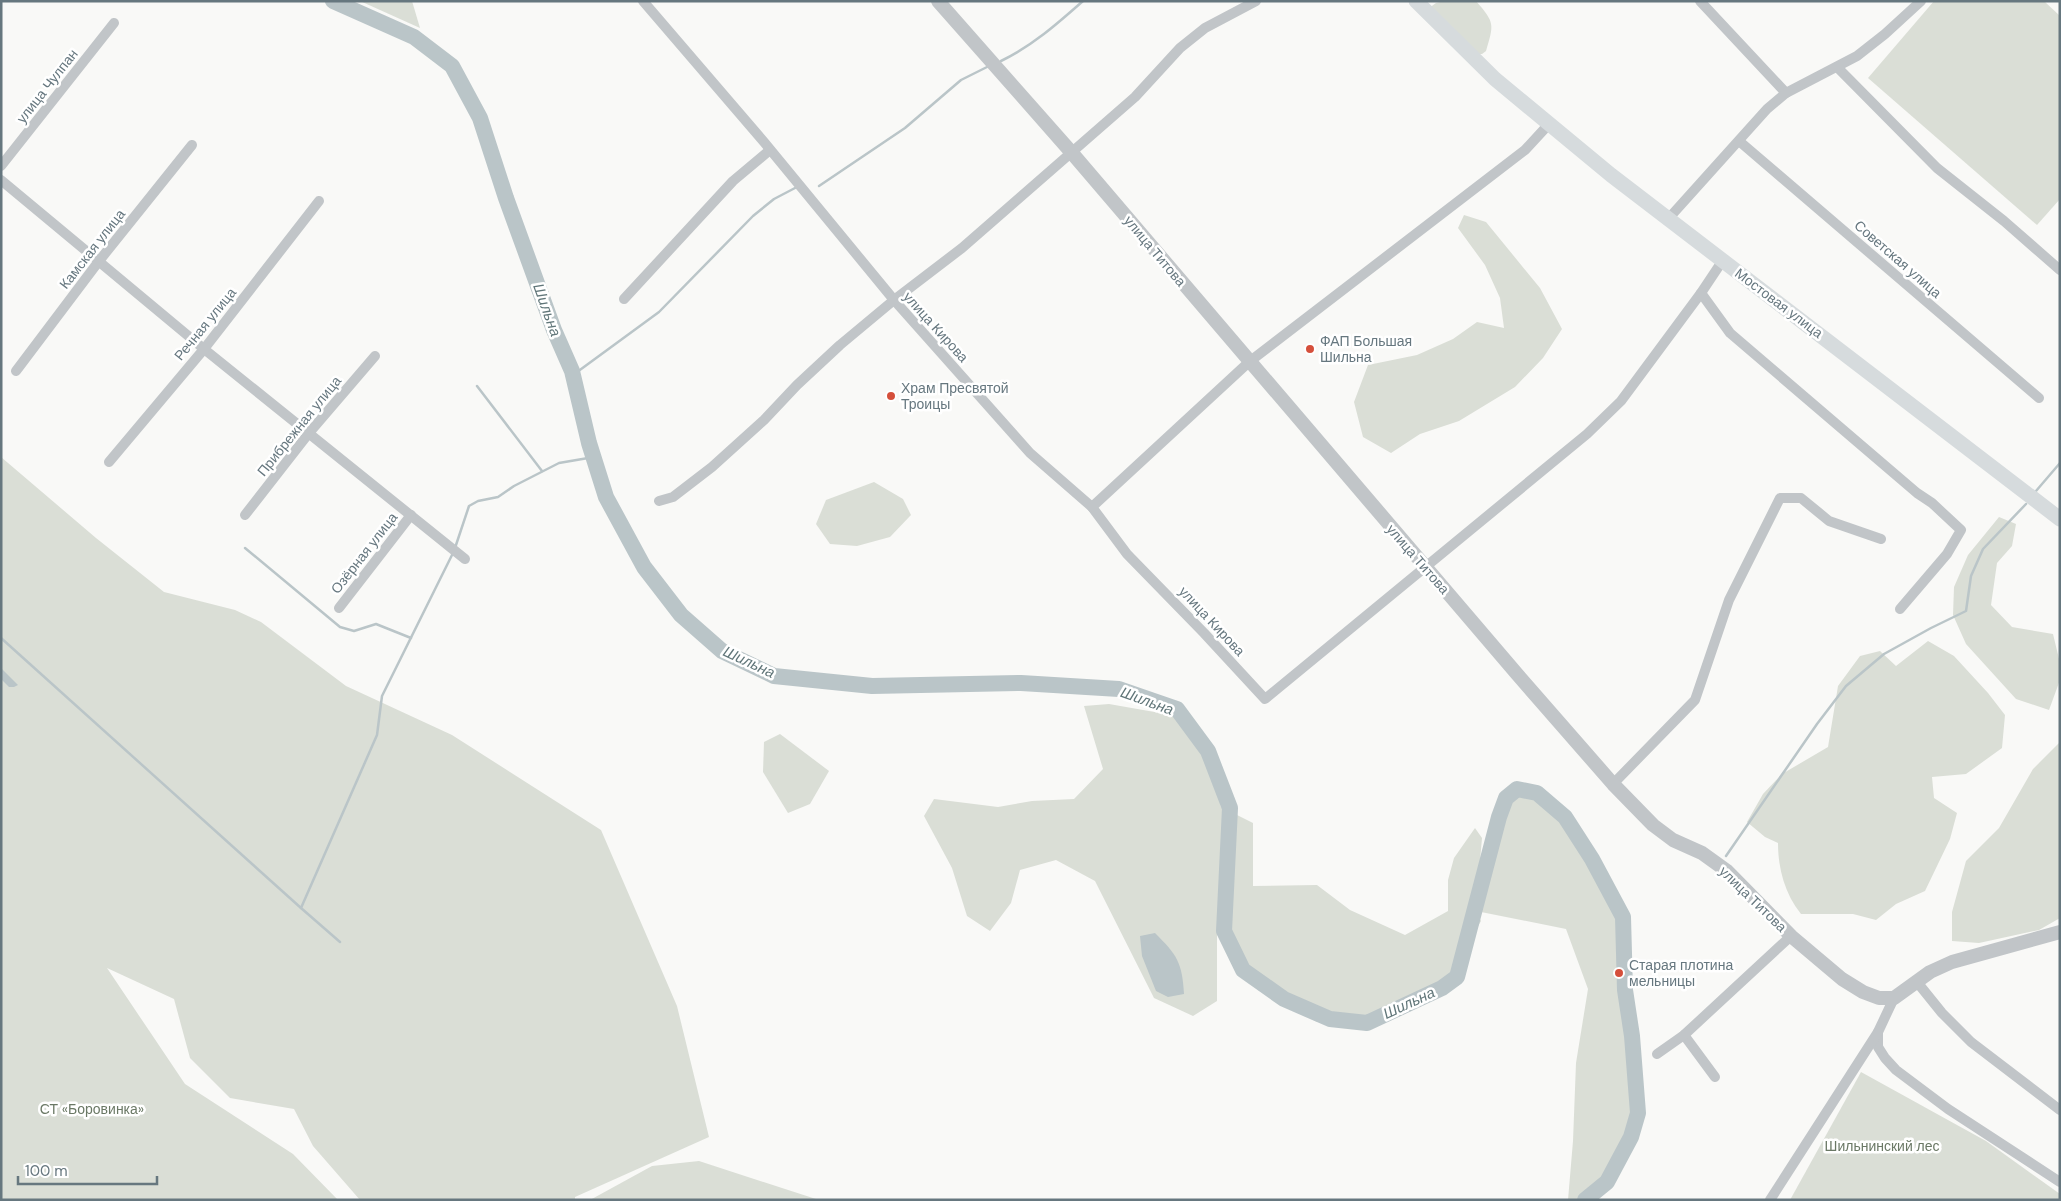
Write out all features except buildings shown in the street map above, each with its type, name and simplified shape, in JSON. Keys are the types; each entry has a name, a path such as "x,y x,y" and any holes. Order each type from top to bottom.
{"main road":[{"name":"Мостовая улица","path":"1416,1 1495,79 1611,175 2057,517"}],"street":[{"name":"улица Кирова","path":"643,1 894,300 1030,453 1092,507 1126,554 1265,698 1425,566"},
{"name":"улица Титова","path":"938,1 1072,153 1249,362 1613,784 1653,825 1673,840 1702,853 1727,871 1791,936 1842,979 1863,992 1879,998 1894,998"},
{"path":"659,501 673,497 712,467 764,420 840,345 894,300 962,248 1135,97 1180,48 1205,28 1256,1"},
{"path":"1700,1 1786,93"},
{"path":"1669,218 1768,109 1786,93 1857,56 1885,34 1920,1"},
{"name":"улица Чулпан","path":"1,166 114,23"},
{"path":"1837,67 1937,168 2011,226 2060,270"},
{"path":"1092,507 1249,362 1525,150 1549,124"},
{"name":"Советская улица","path":"1739,141 2038,398"},
{"name":"Камская улица","path":"16,371 99,261 192,145"},
{"path":"624,299 734,181 770,150"},
{"path":"1,180 204,349 465,559"},
{"name":"Речная улица","path":"109,462 204,349 319,201"},
{"path":"1425,566 1587,434 1621,401 1701,294 1723,260"},
{"path":"1701,294 1730,333 1917,493 1932,503 1961,530 1947,554 1900,609"},
{"name":"Прибрежная улица","path":"245,515 309,433 375,356"},
{"path":"1613,784 1696,700 1729,600 1780,498 1801,498 1829,521 1881,539"},
{"name":"Озёрная улица","path":"339,608 411,515"},
{"path":"1770,1200 1878,1032 1894,998 1930,972 1952,962 2060,932"},
{"name":"улица Титова","path":"1657,1054 1684,1036 1791,936"},
{"path":"1917,982 1971,1042 2060,1110"},
{"path":"1878,1032 1878,1047 1884,1058 1896,1070 1948,1109 2060,1182"},
{"path":"1684,1036 1715,1077"}],"green space":[{"path":"360,1 412,1 420,28"},
{"path":"1444,1 1476,1 1482,8 1490,19 1491,24 1486,51 1482,54 1476,54 1429,8 1436,3"},
{"path":"1934,1 2044,1 2060,16 2060,199 2037,225 1868,78"},
{"path":"1464,215 1486,222 1540,288 1562,329 1543,358 1515,387 1459,421 1420,434 1391,453 1363,437 1354,402 1368,365 1417,355 1453,339 1477,322 1504,328 1500,298 1485,265 1458,228"},
{"name":"СТ «Боровинка»","path":"1,457 96,538 164,592 235,610 261,622 346,686 452,735 601,830 677,1006 709,1137 575,1197 575,1200 360,1200 313,1146 294,1109 230,1098 190,1058 174,999 107,968 185,1084 293,1154 338,1200 1,1200"},
{"path":"874,482 903,499 911,515 890,537 857,546 830,544 816,524 826,500"},
{"path":"1999,517 2016,524 2012,546 1997,563 1991,605 2012,627 2053,634 2060,663 2060,680 2049,710 2016,699 1966,644 1953,615 1954,587 1968,555"},
{"path":"1928,641 1954,656 1988,693 2005,715 2002,748 1966,774 1932,777 1934,798 1957,813 1950,839 1925,891 1896,904 1876,920 1853,914 1801,914 1787,890 1781,872 1778,843 1765,837 1747,822 1763,794 1782,774 1828,747 1838,686 1860,656 1880,651 1896,666"},
{"path":"1109,704 1183,717 1212,760 1221,807 1253,823 1253,886 1317,885 1350,910 1405,935 1448,911 1448,880 1454,858 1475,828 1482,838 1476,906 1499,817 1506,798 1517,789 1537,793 1565,817 1592,859 1623,917 1625,990 1632,1036 1638,1113 1631,1137 1607,1182 1585,1200 1568,1200 1573,1141 1576,1063 1588,989 1566,929 1476,911 1481,921 1442,988 1383,1023 1317,1022 1258,990 1233,960 1217,915 1217,1001 1193,1016 1154,998 1095,881 1056,860 1020,870 1011,903 990,931 967,916 952,868 924,816 934,799 998,807 1032,801 1074,799 1103,769 1084,706"},
{"path":"780,734 829,771 810,804 788,813 763,772 764,742"},
{"path":"2060,742 2060,918 2039,930 1979,943 1952,941 1952,912 1966,861 1999,828 2033,769"},
{"name":"Шильнинский лес","path":"1861,1072 1986,1141 2060,1194 2060,1200 1790,1200"},
{"path":"699,1161 819,1200 590,1200 652,1166"}],"shaded area":[{"path":"1,668 18,685 9,687 1,679"},
{"path":"1155,933 1169,947 1180,966 1184,994 1168,997 1156,991 1142,956 1140,936"}],"waterway":[{"name":"Шильна","path":"333,1 414,37 452,66 480,118 506,198 554,330 572,371 589,443 606,497 644,567 681,615 722,651 774,676 872,686 1021,683 1119,689 1177,709 1208,751 1230,808 1224,931 1243,970 1284,999 1330,1019 1367,1023 1442,988 1457,977 1499,817 1506,798 1517,789 1537,793 1565,817 1592,859 1623,917 1625,990 1632,1036 1638,1113 1631,1137 1607,1182 1585,1200"},
{"path":"1001,61 1034,41 1083,1"},
{"path":"819,186 905,128 961,80 987,67"},
{"path":"573,375 659,312 753,216 774,199 795,188"},
{"path":"477,386 542,471"},
{"path":"455,548 469,506 478,501 498,497 514,486 559,463 594,457"},
{"path":"2036,491 2060,463"},
{"path":"1726,856 1817,724 1846,686 1884,654 1966,611 1971,576 1983,549 2026,504"},
{"path":"245,548 340,627 354,631 376,624 411,638"},
{"path":"301,908 377,735 382,696 453,553"},
{"path":"1,638 340,942"}],"place":[{"name":"ФАП Большая Шильна","path":"1310,349"},
{"name":"Храм Пресвятой Троицы","path":"891,396"},
{"name":"Старая плотина мельницы","path":"1619,973"}]}
